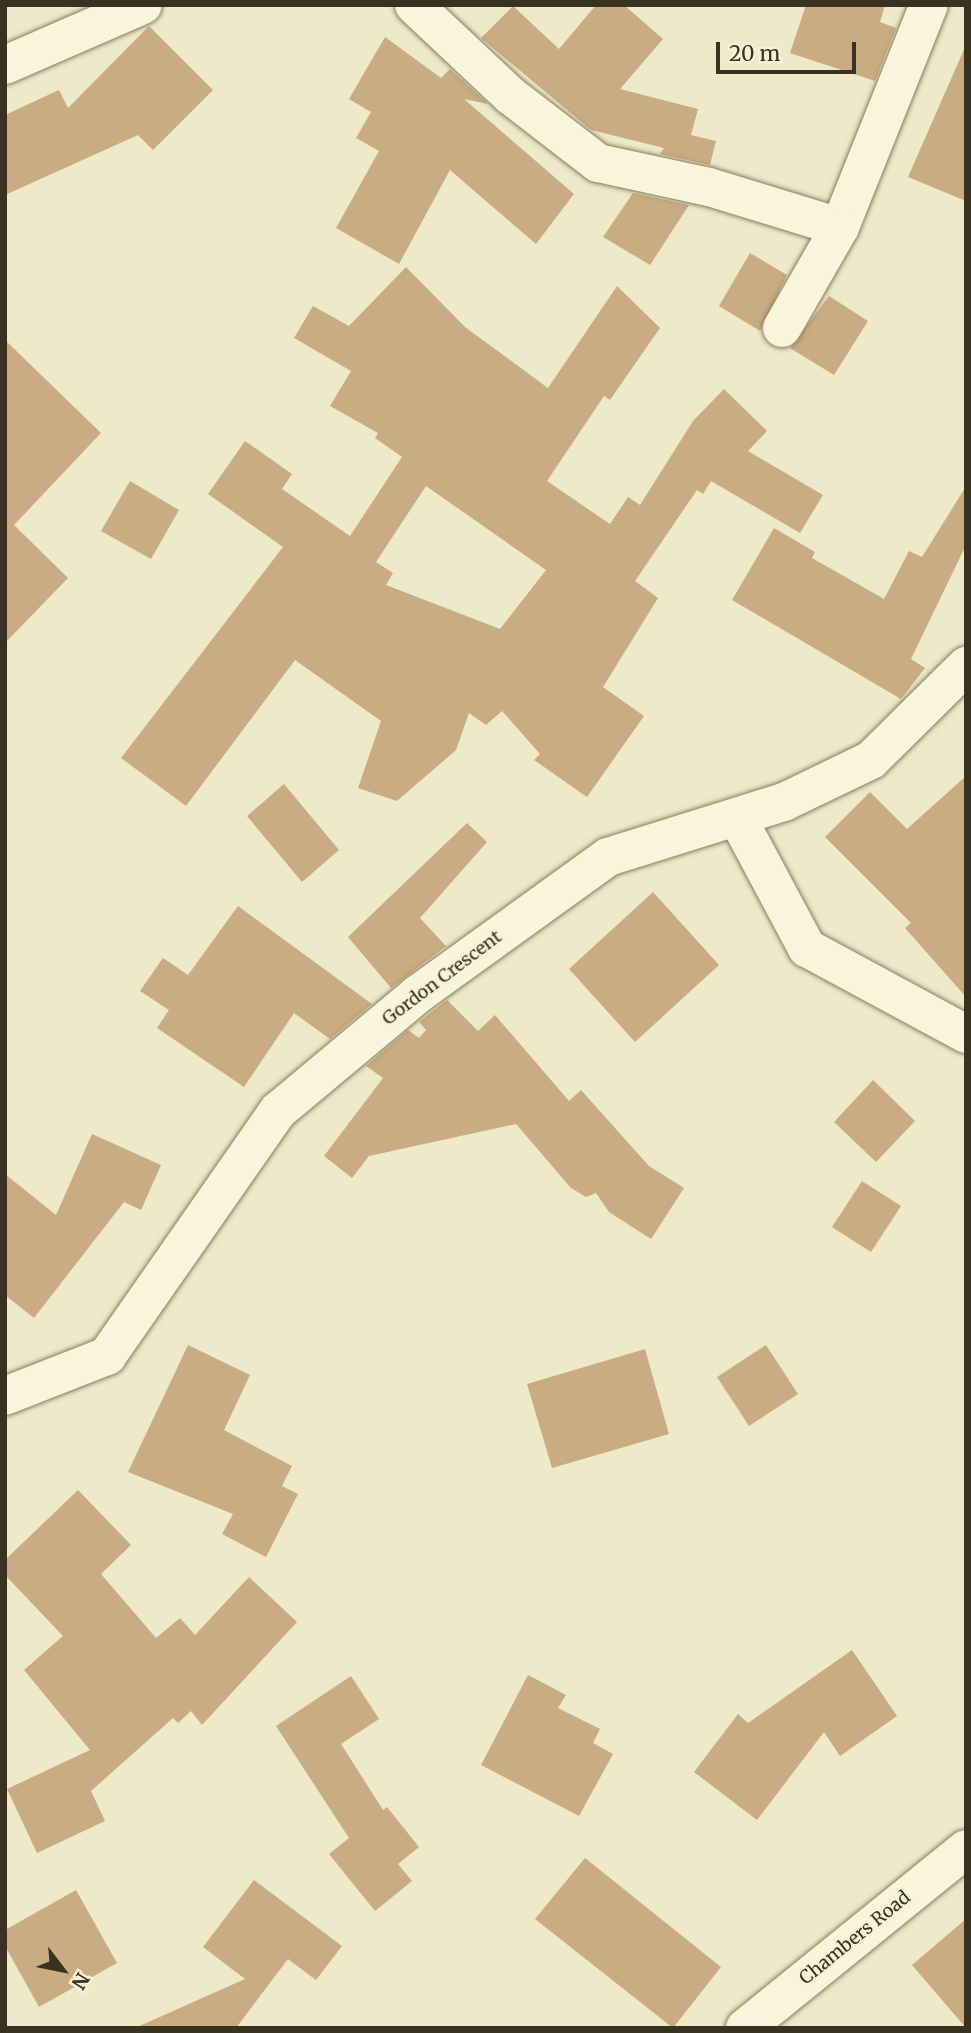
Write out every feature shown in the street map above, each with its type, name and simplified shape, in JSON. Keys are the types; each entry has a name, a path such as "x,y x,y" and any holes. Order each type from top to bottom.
{"street":[{"path":"5,65 144,5"},
{"path":"414,5 512,96 598,163 709,187 840,227"},
{"path":"782,328 840,227 929,5"},
{"name":"Gordon Crescent","path":"5,1396 107,1356 278,1111 418,994 608,857 784,802 871,760 966,666"},
{"path":"737,817 807,948 966,1034"},
{"name":"Chambers Road","path":"744,2028 966,1849"}],"building":[{"path":"596,5 624,5 663,39 620,89 698,109 691,135 716,141 710,165 660,154 664,148 591,130 481,38 513,6 559,49"},
{"path":"806,5 885,5 880,22 896,28 875,81 790,53"},
{"path":"149,26 213,90 153,150 138,135 5,195 5,115 59,90 68,108"},
{"path":"385,37 441,78 450,69 488,104 464,99 574,194 536,244 450,170 399,264 336,228 379,151 356,138 371,112 349,99"},
{"path":"966,45 966,201 908,177"},
{"path":"633,193 689,205 650,265 603,237"},
{"path":"750,253 787,275 760,331 719,306"},
{"path":"406,267 465,327 548,388 617,286 660,328 610,400 604,396 547,481 610,524 628,497 640,505 693,421 724,389 767,431 748,451 823,495 800,533 711,481 703,494 697,490 635,581 658,598 603,687 644,716 587,797 534,760 540,754 502,711 486,725 469,713 456,750 397,801 358,788 381,721 295,660 186,806 121,758 283,547 208,494 245,441 292,474 282,489 350,536 402,457 375,438 378,433 330,406 351,371 294,338 313,306 349,326","holes":["426,486 546,570 500,629 386,585 393,573 376,562"]},
{"path":"829,296 868,321 834,375 790,348"},
{"path":"5,340 101,433 14,525 68,578 5,643"},
{"path":"130,481 179,510 151,559 101,531"},
{"path":"965,488 966,545 911,659 925,668 901,699 732,600 774,528 815,552 812,558 884,599 909,551 922,557"},
{"path":"966,776 966,997 905,928 911,923 825,837 870,792 907,829"},
{"path":"284,784 339,850 302,882 247,816"},
{"path":"467,823 487,842 420,918 446,946 391,988 348,937"},
{"path":"653,892 719,965 635,1042 569,969"},
{"path":"238,906 372,1004 330,1039 294,1013 244,1087 157,1028 169,1010 140,991 163,958 188,975"},
{"path":"447,1000 478,1031 495,1015 569,1101 581,1090 649,1166 684,1188 651,1239 609,1212 596,1193 586,1197 571,1188 516,1124 369,1156 352,1178 324,1156 383,1078 366,1066 408,1030 419,1038 426,1030 419,1022"},
{"path":"873,1080 915,1121 876,1162 834,1122"},
{"path":"92,1134 161,1165 141,1210 124,1202 34,1318 5,1295 5,1174 56,1215"},
{"path":"862,1181 901,1206 871,1252 832,1227"},
{"path":"188,1345 250,1375 224,1430 292,1466 282,1486 298,1494 266,1557 222,1534 233,1514 128,1472"},
{"path":"766,1345 798,1394 749,1426 717,1377"},
{"path":"645,1349 669,1434 552,1468 527,1384"},
{"path":"78,1490 131,1545 101,1574 156,1638 180,1618 195,1635 249,1577 297,1622 202,1725 191,1711 178,1723 173,1718 91,1791 105,1821 37,1853 7,1789 90,1750 24,1670 63,1636 5,1575 5,1560"},
{"path":"852,1650 897,1716 840,1756 824,1732 757,1820 694,1772 738,1714 748,1723"},
{"path":"528,1675 566,1695 558,1708 600,1729 593,1743 613,1754 579,1816 481,1765"},
{"path":"351,1676 379,1719 341,1744 383,1810 387,1807 419,1847 398,1864 412,1881 375,1911 329,1854 349,1838 276,1726"},
{"path":"585,1858 721,1967 673,2028 535,1919"},
{"path":"254,1880 342,1946 316,1980 288,1959 236,2028 135,2028 245,1979 203,1947"},
{"path":"76,1890 117,1963 39,2007 5,1946 5,1930"},
{"path":"966,1919 966,2028 912,1965"}]}
